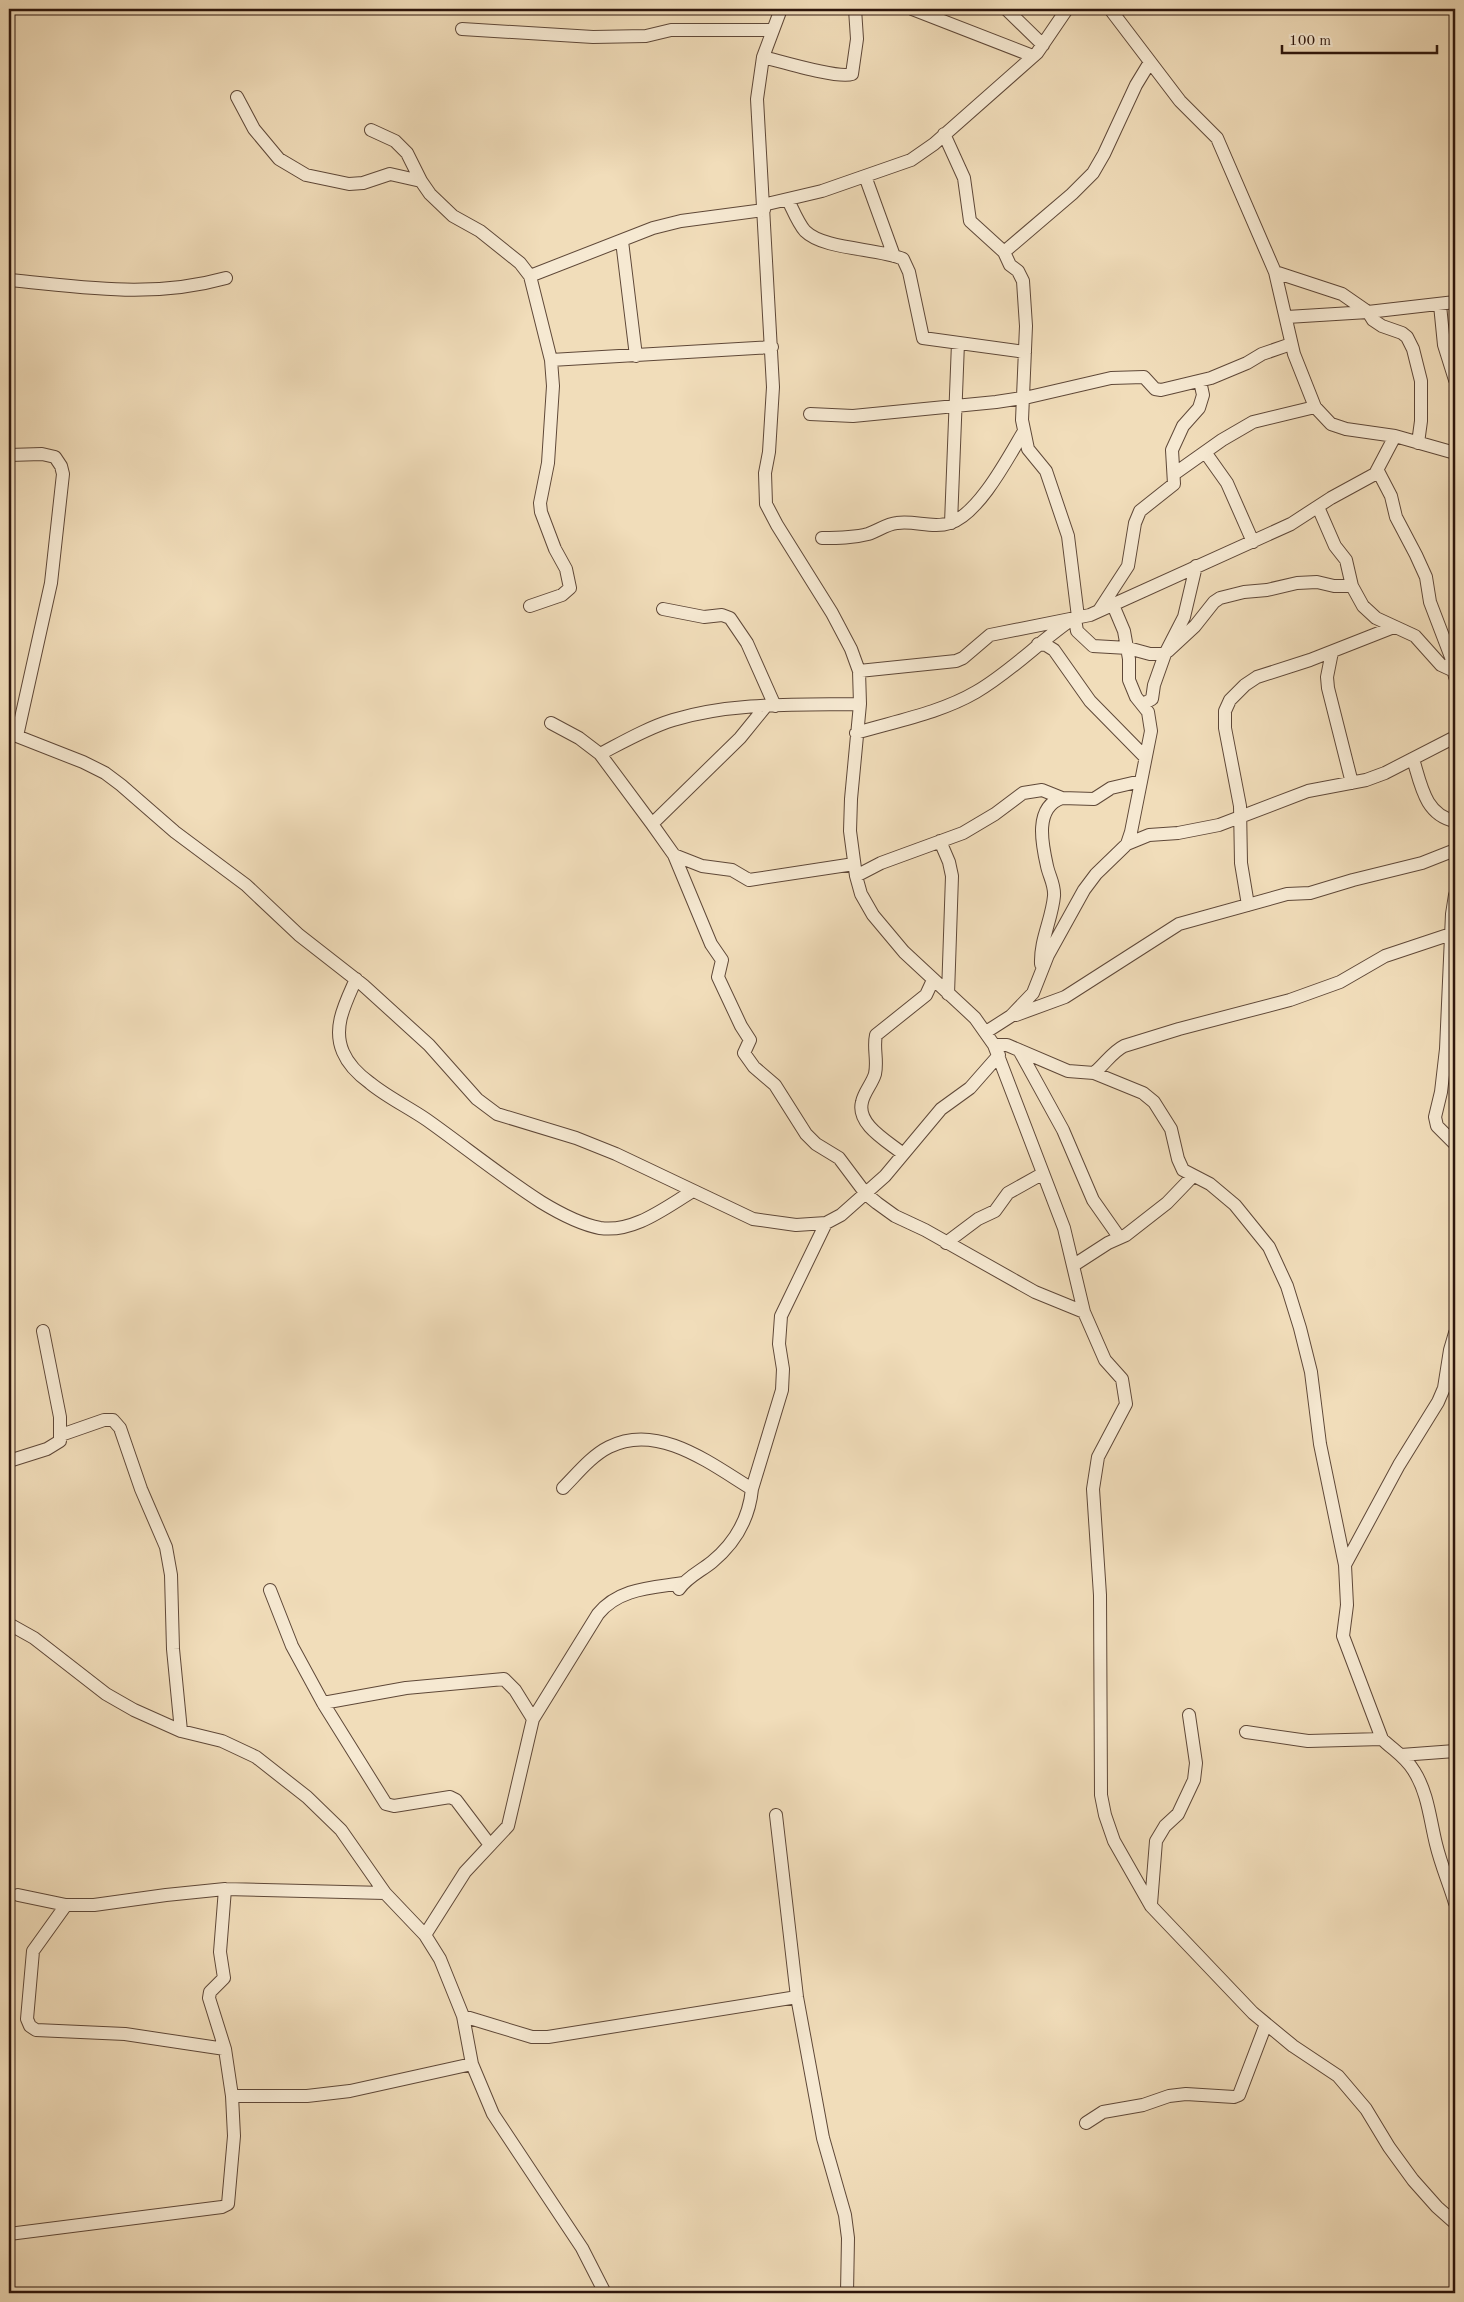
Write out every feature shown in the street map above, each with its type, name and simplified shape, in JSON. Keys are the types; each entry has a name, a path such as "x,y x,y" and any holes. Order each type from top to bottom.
{"street":[{"path":"781,9 763,57 757,99 773,387 770,443 765,473 766,504 776,525 832,613 851,649 859,671 860,704 856,733 850,831 855,870 861,894 873,915 904,952 975,1018 986,1032 996,1050 1064,1228 1084,1312 1105,1360 1122,1379 1122,1390 1126,1404 1098,1457 1093,1489 1100,1595 1101,1795 1105,1815 1114,1841 1151,1906 1227,1984 1236,1997 1266,2024 1338,2076 1358,2096 1413,2180 1437,2207 1455,2223"},
{"path":"763,57 824,72 848,76 852,74 857,38 855,9"},
{"path":"912,9 1033,56"},
{"path":"1006,9 1043,45"},
{"path":"530,276 653,228 681,221 764,207 912,160 1033,56 1043,45 1067,9"},
{"path":"1110,9 1180,101 1217,138 1275,272 1287,316 1291,344 1315,407 1331,424 1346,429 1395,436 1455,453"},
{"path":"462,29 593,37 646,36 671,30 772,30"},
{"path":"1004,252 1072,194 1092,173 1104,154 1136,85 1150,62"},
{"path":"237,97 254,129 279,159 306,175 349,184 363,183 390,174 401,175 420,181"},
{"path":"371,130 395,142 407,153 420,181 453,216 480,231 498,245 520,263 530,276 552,360 553,386 548,463 540,503 541,512 555,549 566,570 570,588 562,595 530,606"},
{"path":"944,134 964,178 970,220 1004,252 1010,265 1018,271 1024,285 1026,326 1022,398 1024,431 1028,449 1046,471 1068,536 1077,631 1092,646 1128,648 1150,654 1167,653 1194,626 1214,602 1220,598 1297,583 1317,582 1334,586 1352,586"},
{"path":"865,176 894,256"},
{"path":"788,200 804,230 813,237 830,243 894,256 903,260 906,264 923,338 1025,352"},
{"path":"622,241 636,356"},
{"path":"1275,272 1342,294 1368,312 1373,320 1382,326 1402,332 1413,349 1421,381 1418,443"},
{"path":"9,280 132,291 188,287 226,278"},
{"path":"1287,316 1368,312 1455,302"},
{"path":"1440,304 1444,345 1455,380"},
{"path":"951,523 954,405 958,343"},
{"path":"810,414 853,416 1022,398 1124,377 1144,377 1154,389 1160,390 1225,373 1262,354 1291,344"},
{"path":"552,360 772,347"},
{"path":"1097,612 1109,597 1128,566 1135,523 1140,511 1157,496 1173,486 1172,450 1183,426 1199,408 1203,396 1200,381"},
{"path":"1174,474 1205,452 1258,420 1315,407"},
{"path":"822,538 849,538 867,534 896,523 922,525 951,523 960,518 984,496 1024,431"},
{"path":"859,671 956,661 964,658 990,635 1075,619 1113,605 1291,524 1378,471 1395,436"},
{"path":"1205,452 1227,483 1253,542"},
{"path":"9,455 42,454 55,457 61,466 63,474 51,584 13,734 105,773 206,856 246,885 299,935 356,980 429,1044 476,1099 497,1114 576,1138 616,1154 752,1219 796,1225 826,1223 841,1215 866,1194 885,1176 941,1109 970,1088 1002,1044 1068,1071 1094,1073 1143,1093 1154,1102 1173,1133 1180,1165 1186,1173 1210,1184 1235,1205 1269,1247 1284,1278 1306,1349 1320,1444 1345,1565 1347,1605 1343,1636 1382,1739 1401,1755 1415,1772 1423,1791 1431,1814 1436,1844 1443,1869 1455,1903"},
{"path":"1378,471 1391,496 1397,520 1422,568 1430,602 1451,656 1454,674"},
{"path":"1318,507 1335,546 1346,560 1352,586 1368,611 1376,618 1415,636 1441,665 1454,674"},
{"path":"1143,704 1152,699 1156,679 1184,618 1196,566"},
{"path":"1113,605 1124,631 1128,648 1130,680 1136,697 1148,712 1151,731 1134,823 1127,844"},
{"path":"663,609 704,617 722,616 730,618 747,643 770,706"},
{"path":"856,733 956,702 998,678 1038,644 1075,619"},
{"path":"1248,905 1241,863 1241,816 1225,728 1226,711 1230,700 1245,684 1257,677 1332,652 1394,626"},
{"path":"1038,644 1054,650 1090,701 1145,757"},
{"path":"1332,652 1328,688 1352,783"},
{"path":"600,754 643,732 672,720 732,707 860,704"},
{"path":"652,824 770,706"},
{"path":"551,723 579,738 600,754 674,855 711,944 722,960 718,977 741,1026 750,1040 744,1053 754,1067 775,1085 806,1134 816,1144 839,1158 866,1194 895,1216 925,1230 946,1244 1035,1292 1084,1312"},
{"path":"1011,1016 1033,993 1048,955 1084,890 1096,874 1127,844 1149,835 1178,833 1219,825 1308,791 1352,783 1385,773 1455,737"},
{"path":"1413,760 1423,792 1436,814 1455,821"},
{"path":"674,855 702,866 732,870 749,880 855,870 881,863 963,833 995,814 1023,793 1042,790 1062,798 1094,799 1111,788 1141,782"},
{"path":"1041,972 1042,944 1054,890 1046,858 1042,819 1050,805 1062,798"},
{"path":"940,841 949,862 952,876 948,994"},
{"path":"986,1032 1011,1016 1065,997 1179,924 1287,894 1310,893 1353,880 1422,864 1455,850"},
{"path":"1455,895 1451,934 1446,1049 1441,1092 1435,1117 1437,1126 1455,1144"},
{"path":"1094,1073 1107,1062 1116,1050 1124,1046 1179,1029 1290,1000 1340,982 1390,954 1451,934"},
{"path":"356,980 342,1012 340,1025 342,1050 348,1062 370,1083 424,1118 541,1202 569,1218 600,1228 618,1228 633,1225 693,1191"},
{"path":"903,1154 864,1120 861,1104 875,1074 874,1045 876,1035 926,995 933,980"},
{"path":"1019,1050 1063,1130 1093,1200 1119,1237"},
{"path":"946,1244 978,1219 995,1211 1008,1193 1042,1174"},
{"path":"1074,1265 1119,1237 1126,1235 1167,1203 1193,1176"},
{"path":"425,1935 466,1872 504,1832 511,1820 533,1719 604,1606 627,1592 680,1588 732,1544 743,1526 751,1501 752,1489 782,1390 783,1369 779,1344 781,1316 826,1223"},
{"path":"9,1461 56,1445 61,1435 57,1398 44,1330"},
{"path":"1345,1565 1399,1465 1438,1402 1444,1388 1450,1350 1455,1333"},
{"path":"61,1435 104,1420 113,1420 123,1434 141,1489 166,1547 170,1566 173,1604 173,1649 181,1730"},
{"path":"563,1488 597,1455 621,1442 636,1439 666,1442 688,1451 752,1489"},
{"path":"270,1590 292,1646 323,1703 386,1804 394,1806 450,1797 456,1800 490,1845"},
{"path":"11,1622 106,1694 134,1710 181,1730 222,1741 256,1757 307,1797 341,1830 385,1893 425,1935 440,1959 463,2016 472,2064 492,2114 582,2248 605,2293"},
{"path":"323,1703 406,1688 504,1680 515,1690 533,1719"},
{"path":"1151,1906 1156,1841 1164,1826 1178,1814 1194,1780 1196,1763 1189,1715"},
{"path":"1246,1732 1308,1741 1382,1739"},
{"path":"1401,1755 1455,1752"},
{"path":"776,1814 796,1998 823,2138 845,2216 848,2238 847,2293"},
{"path":"18,1895 66,1905 94,1905 166,1894 224,1889 385,1893"},
{"path":"9,2234 222,2207 228,2204 234,2136 232,2096 225,2049 209,1998 210,1992 224,1978 220,1952 224,1889"},
{"path":"66,1905 33,1951 28,2019 30,2026 36,2030 125,2034 225,2049"},
{"path":"463,2016 532,2037 548,2037 796,1998"},
{"path":"1086,2123 1103,2112 1143,2104 1169,2096 1186,2094 1234,2097 1239,2095 1266,2024"},
{"path":"232,2096 307,2096 350,2091 472,2064"}]}
